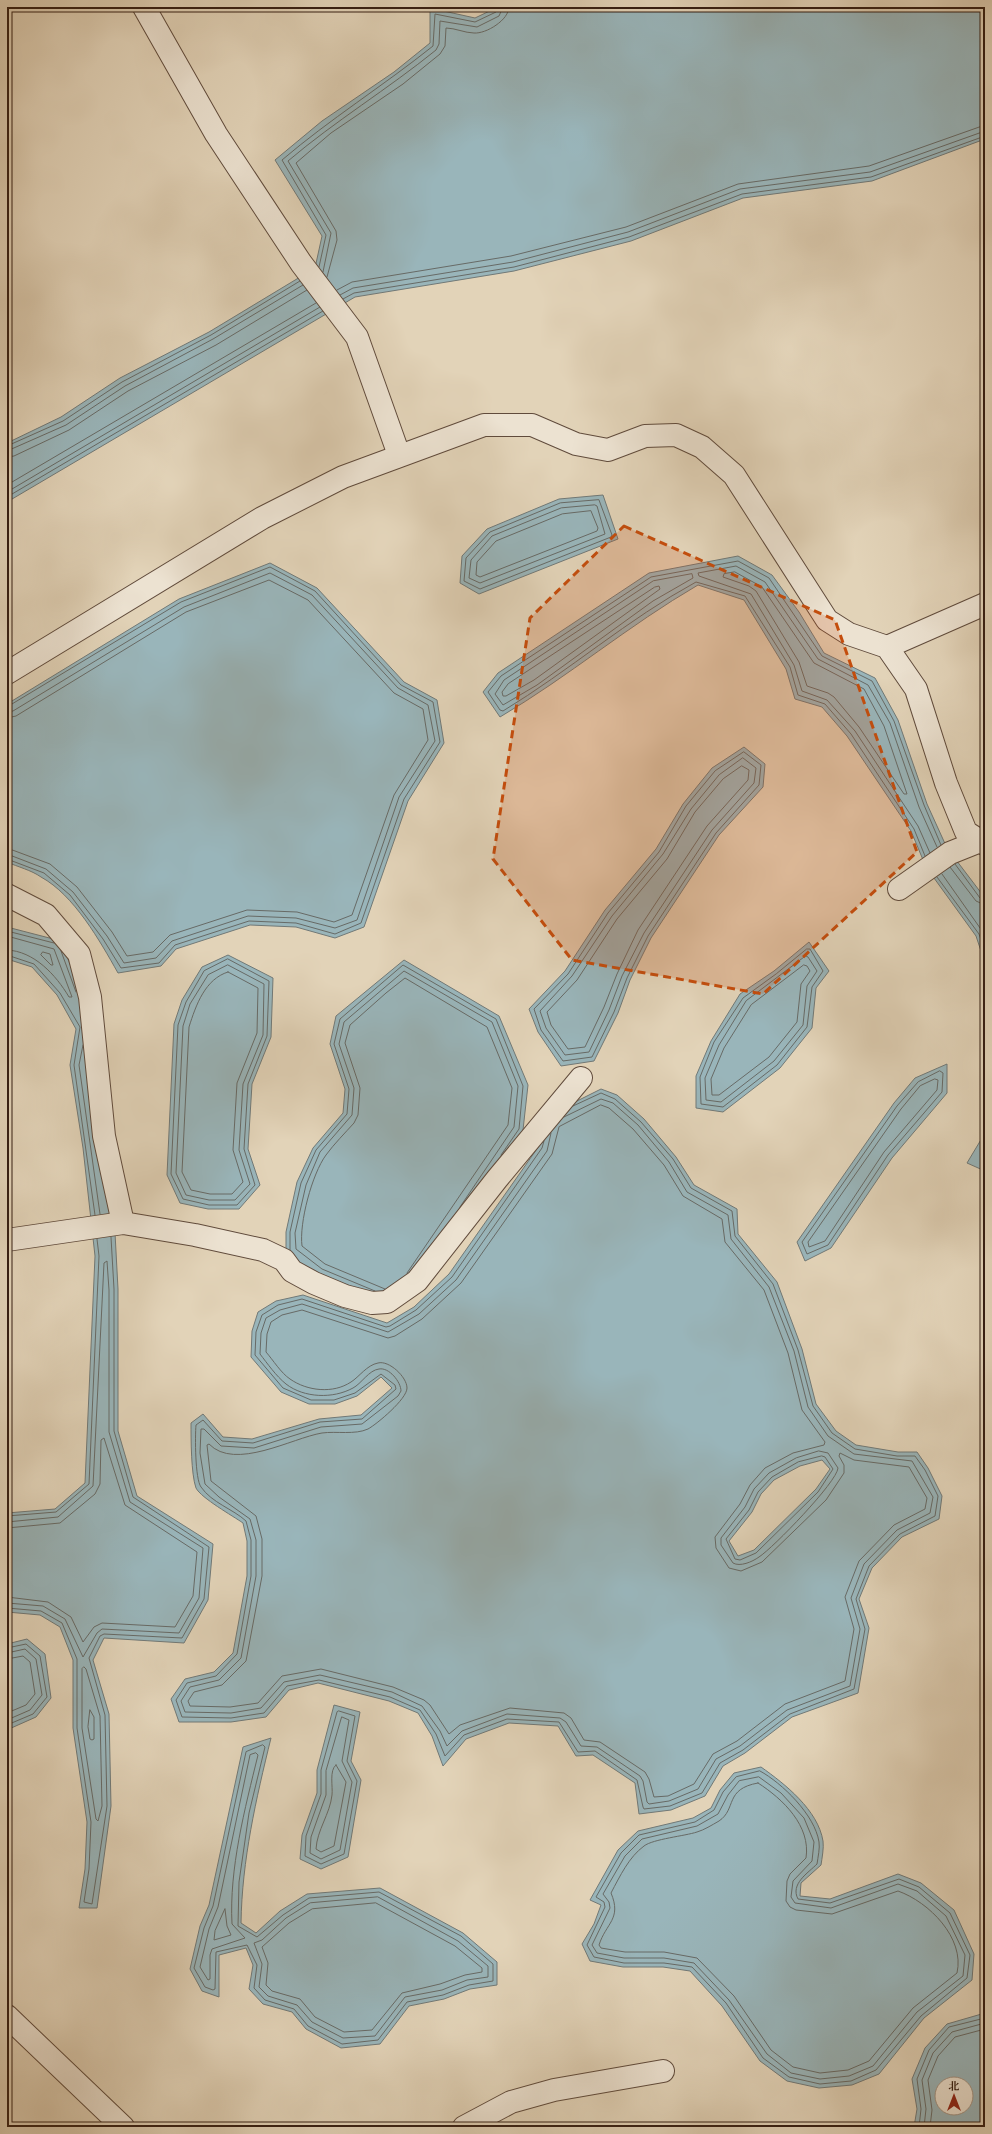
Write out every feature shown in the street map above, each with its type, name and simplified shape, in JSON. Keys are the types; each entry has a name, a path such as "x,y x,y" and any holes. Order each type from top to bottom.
{"street":[{"path":"144,7 216,134 301,263 357,337 399,455"},
{"path":"7,673 154,582 262,518 343,477 399,455 484,425 532,425 576,444 608,450 645,436 676,435 702,447 734,475 827,620 849,634 887,647 916,689 946,783 966,832 983,841"},
{"path":"887,647 985,604"},
{"path":"899,888 950,853 983,841"},
{"path":"7,896 46,915 79,954 90,997 104,1136 123,1223"},
{"path":"7,1240 123,1223 195,1235 263,1250 284,1260 292,1271 314,1283 345,1296 372,1303 387,1302 417,1281 497,1179 581,1078"},
{"path":"7,2016 123,2127"},
{"path":"464,2127 511,2102 554,2090 663,2071"}],"highlighted area":[{"path":"624,526 835,620 917,852 763,994 572,960 493,859 530,618"}],"water":[{"path":"498,7 985,7 985,139 872,181 743,198 631,241 514,271 355,297 7,502 7,443 61,417 120,378 209,332 315,268 322,236 275,160 322,121 394,72 430,43 430,8 475,18"},
{"path":"603,495 618,539 479,594 460,583 462,556 487,529 559,499"},
{"path":"738,556 772,575 799,612 824,653 875,678 898,720 927,804 947,848 985,898 985,963 976,936 926,867 911,831 847,736 822,707 795,699 786,669 744,600 698,585 500,717 483,692 498,673 649,573"},
{"path":"270,563 317,588 404,682 437,700 444,743 408,801 364,927 335,938 296,927 250,925 176,949 161,966 118,973 85,920 64,895 53,885 29,870 7,862 7,704 179,599"},
{"path":"744,747 765,764 763,787 719,835 651,938 630,980 618,1013 594,1061 561,1066 538,1032 529,1009 565,971 605,910 656,849 683,804 712,768"},
{"path":"7,927 61,941 90,1016 109,1120 118,1289 118,1431 137,1496 213,1544 208,1600 184,1643 104,1638 93,1660 109,1714 111,1806 97,1908 79,1908 85,1869 87,1822 73,1728 73,1660 60,1627 40,1615 7,1612 7,1513 55,1509 85,1483 95,1256 83,1148 70,1065 76,1029 57,995 32,967 7,959"},
{"path":"809,942 829,971 816,988 812,1028 780,1068 723,1112 696,1108 696,1076 711,1041 740,994 774,971"},
{"path":"228,955 273,978 271,1037 252,1084 248,1149 260,1185 239,1209 208,1209 180,1203 167,1175 174,1024 182,1000 202,967"},
{"path":"404,960 499,1016 528,1085 523,1130 412,1293 386,1305 317,1277 286,1253 286,1232 297,1182 313,1148 343,1113 345,1089 330,1044 336,1016"},
{"path":"947,1064 947,1093 892,1158 831,1248 805,1261 797,1242 894,1103 915,1078"},
{"path":"601,1089 617,1095 644,1119 676,1157 694,1185 737,1209 738,1234 777,1282 802,1349 816,1404 836,1431 856,1445 898,1452 917,1452 928,1468 942,1496 939,1519 902,1537 872,1568 859,1599 869,1628 858,1693 792,1717 745,1753 723,1766 705,1796 671,1810 639,1814 635,1783 593,1755 576,1756 558,1726 509,1723 466,1739 443,1766 432,1736 418,1713 389,1701 318,1683 289,1690 266,1717 231,1722 179,1722 171,1699 185,1679 214,1672 233,1653 247,1576 247,1541 243,1523 210,1502 196,1488 192,1466 191,1423 203,1414 223,1437 252,1439 319,1419 361,1415 392,1388 381,1377 357,1396 335,1404 309,1404 281,1392 251,1357 252,1331 258,1312 276,1301 303,1295 387,1323 414,1307 449,1274 539,1146 545,1117","holes":["822,1460 830,1469 816,1489 754,1550 738,1556 729,1541 752,1512 761,1494 774,1480 800,1466"]},
{"path":"985,1133 985,1171 967,1163"},
{"path":"27,1639 45,1654 51,1698 36,1717 9,1729 7,1726 7,1644"},
{"path":"334,1705 360,1712 351,1761 361,1780 348,1857 321,1869 300,1859 302,1835 317,1793 317,1770"},
{"path":"271,1738 255,1807 247,1853 241,1923 256,1933 280,1911 307,1894 380,1888 463,1933 497,1962 497,1985 470,1989 444,1999 409,2006 380,2044 341,2048 306,2029 292,2012 263,2004 249,1989 253,1965 246,1948 219,1955 219,1997 202,1991 190,1969 200,1926 209,1905 243,1747"},
{"path":"761,1767 780,1781 808,1808 820,1830 823,1841 821,1865 801,1883 800,1896 830,1899 898,1874 921,1883 954,1910 974,1954 972,1980 924,2018 879,2074 852,2085 819,2088 787,2081 760,2061 722,2006 690,1971 663,1967 623,1967 590,1961 582,1944 594,1924 601,1905 590,1900 618,1850 638,1831 693,1818 711,1808 720,1790 734,1773"},
{"path":"985,2013 985,2127 914,2127 917,2109 912,2079 925,2048 947,2024"}]}
